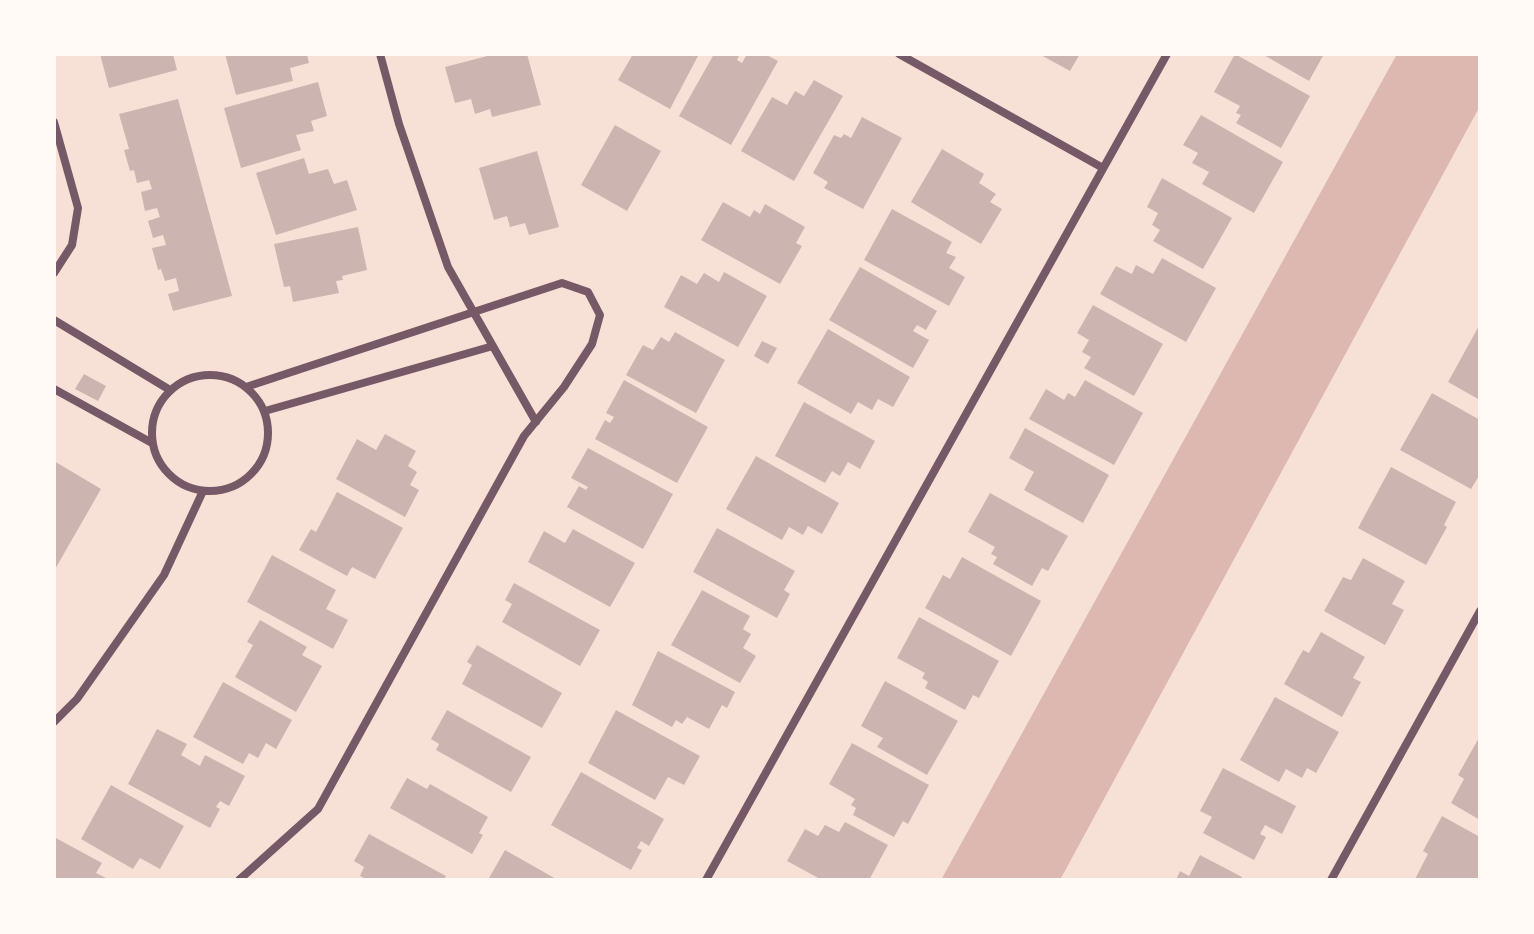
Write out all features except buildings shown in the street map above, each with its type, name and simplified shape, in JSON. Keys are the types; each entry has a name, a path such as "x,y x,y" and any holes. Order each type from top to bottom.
{"street":[{"path":"380,54 399,124 448,267 536,422"},
{"path":"899,54 1103,168"},
{"path":"706,880 1167,54"},
{"path":"54,122 78,208 72,245 54,273"},
{"path":"239,880 318,809 524,436 564,387 592,344 600,315 588,292 562,283 246,387"},
{"path":"54,320 170,390"},
{"path":"265,411 493,346"},
{"path":"216,374 232,378 246,387 265,411 269,428 268,446 262,462 251,476 237,486 220,491 203,491 185,486 170,475 159,461 152,443 152,424 158,405 170,390 184,380 199,375 216,374"},
{"path":"54,389 152,443"},
{"path":"54,722 77,699 164,575 203,491"},
{"path":"1331,880 1480,611"},
{"path":"251,869 254,880"}],"shaded area":[{"path":"1397,54 1480,54 1480,106 1060,880 941,880"}]}
